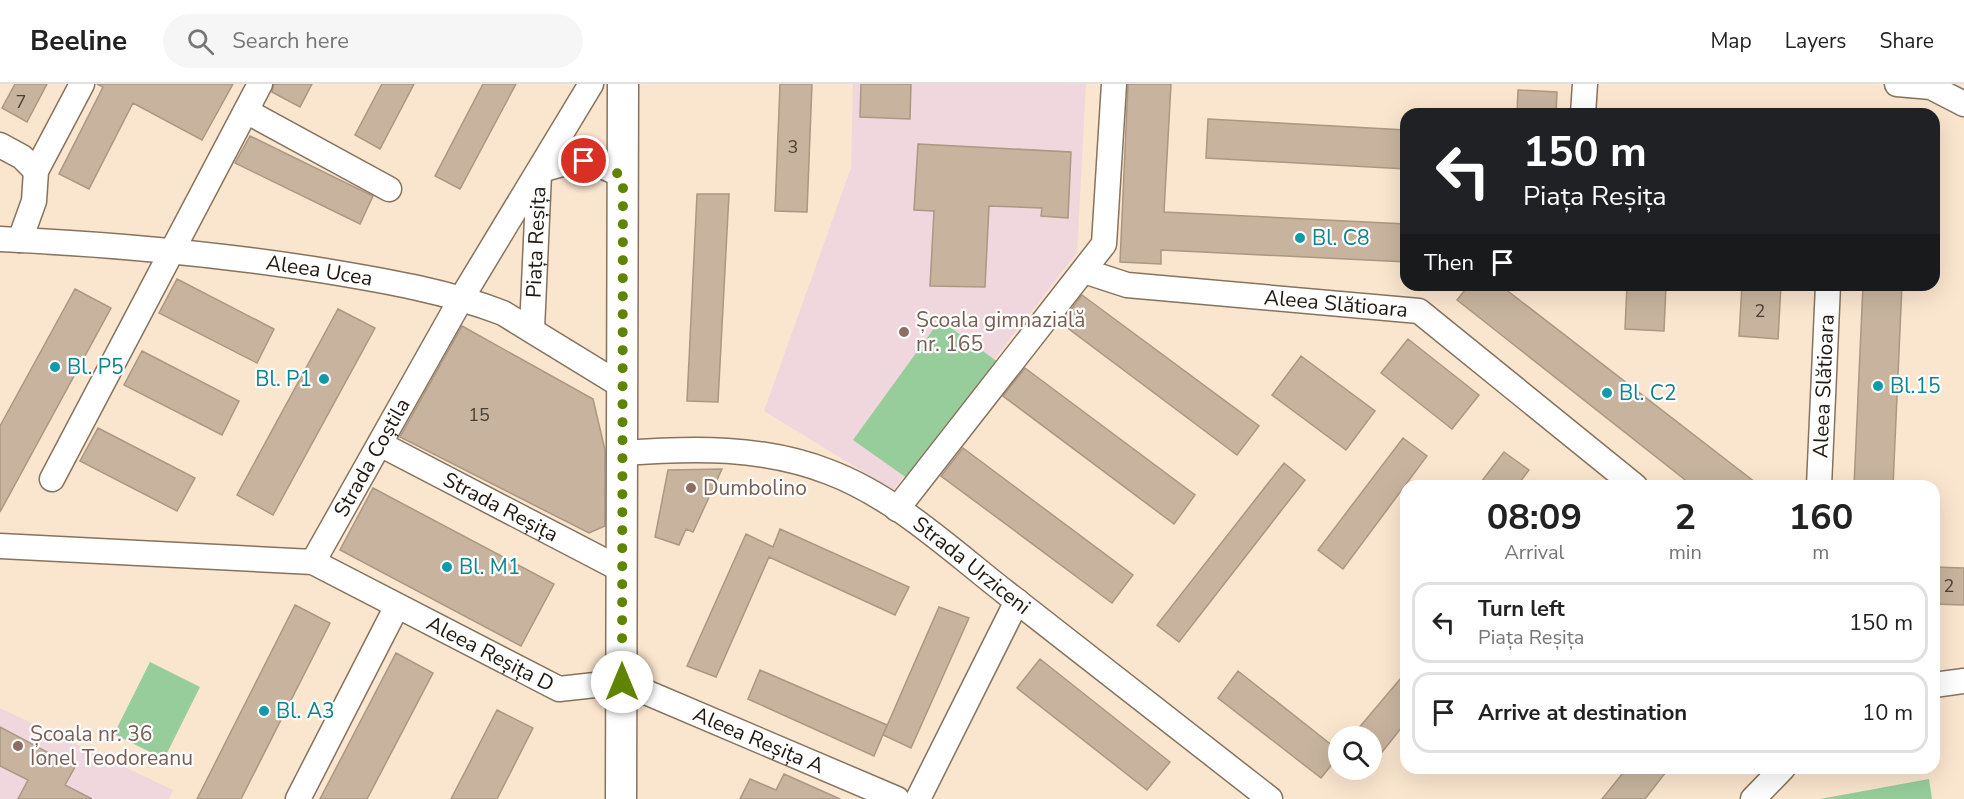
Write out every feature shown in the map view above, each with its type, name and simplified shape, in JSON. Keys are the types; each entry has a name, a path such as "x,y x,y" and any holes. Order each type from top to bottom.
{"street":[{"name":"Aleea Ucea","path":"82,84 36,171 37,187 10,239 175,249 364,277 461,299"},
{"path":"52,479 260,84"},
{"name":"Strada Coștila","path":"313,562 461,299 591,84"},
{"path":"621,799 623,84"},
{"path":"897,508 1104,244 1107,229 1114,84"},
{"path":"1583,108 1585,84"},
{"path":"1897,84 1931,87 1964,104"},
{"path":"246,111 389,189"},
{"path":"0,146 22,157 36,171"},
{"name":"Piața Reșița","path":"532,329 539,171 562,163 584,161 604,165 623,177"},
{"name":"Aleea Slătioara","path":"1084,271 1127,285 1419,311 1628,480"},
{"name":"Aleea Slătioara","path":"1819,480 1828,291"},
{"name":"Piața Reșița","path":"461,299 503,314 532,329 622,386"},
{"name":"Strada Reșița","path":"380,444 622,570"},
{"name":"Strada Urziceni","path":"622,453 712,450 765,454 828,471 855,482 897,508 1270,799"},
{"path":"0,546 313,562"},
{"name":"Aleea Reșița D","path":"313,562 559,689 622,682"},
{"path":"918,799 1017,601"},
{"path":"298,799 397,606"},
{"path":"1940,685 1964,681"},
{"name":"Aleea Reșița A","path":"622,682 897,799"},
{"path":"1754,799 1778,774"}],"shaded area":[{"name":"Școala gimnazială nr. 165","path":"853,84 1086,84 1077,253 893,490 764,411 851,168"},
{"name":"Școala nr. 36 Ionel Teodoreanu","path":"0,708 173,790 169,799 0,799"}],"green space":[{"path":"940,320 998,362 911,481 853,440"},
{"path":"150,662 200,687 164,759 114,734"},
{"path":"1929,779 1932,799 1820,799"}],"building":[{"path":"15,84 47,84 27,122 2,108"},
{"path":"97,84 233,84 202,140 133,103 89,189 59,174 103,87"},
{"path":"274,84 312,84 300,107 272,92"},
{"path":"382,84 414,84 380,149 355,135"},
{"path":"483,84 516,84 460,189 435,176"},
{"path":"780,84 812,84 807,212 775,211"},
{"path":"861,84 911,84 910,119 860,117"},
{"path":"1128,84 1171,84 1164,212 1400,224 1400,262 1161,250 1161,264 1120,262"},
{"path":"1518,90 1557,92 1556,108 1517,108"},
{"path":"1208,119 1400,130 1400,169 1206,158"},
{"path":"250,136 373,196 360,224 235,163"},
{"path":"918,144 1071,152 1068,218 1041,216 1042,208 989,206 985,287 930,286 934,211 914,210"},
{"path":"697,194 729,194 718,402 687,401"},
{"path":"177,279 274,329 257,363 159,313"},
{"name":"Bl. P5","path":"75,289 111,308 0,512 0,426"},
{"name":"Bl. C2","path":"1464,291 1508,291 1752,480 1685,480 1457,300"},
{"path":"1627,291 1666,291 1664,331 1625,329"},
{"path":"1742,291 1781,291 1778,339 1739,336"},
{"name":"Bl.15","path":"1863,291 1902,291 1893,480 1854,480"},
{"path":"1082,295 1259,426 1237,455 1061,323"},
{"name":"Bl. P1","path":"338,309 375,328 273,515 237,495"},
{"path":"462,326 593,399 605,450 605,526 589,533 400,437"},
{"path":"1408,339 1479,395 1452,429 1381,373"},
{"path":"142,351 239,401 222,435 124,385"},
{"path":"1301,356 1375,411 1346,450 1272,395"},
{"path":"1025,368 1195,495 1174,524 1003,396"},
{"path":"98,428 195,478 177,511 80,461"},
{"path":"1403,438 1427,456 1409,480 1400,480 1400,492 1343,569 1318,550"},
{"path":"963,448 1133,575 1112,603 941,476"},
{"path":"1504,452 1529,470 1522,480 1483,480"},
{"path":"1284,463 1305,480 1179,642 1157,625"},
{"path":"722,469 693,532 686,529 679,545 655,537 668,470"},
{"name":"Bl. M1","path":"373,488 554,584 521,646 340,550"},
{"path":"780,529 909,587 895,615 769,557 716,677 687,666 746,534 773,547"},
{"path":"1940,567 1964,568 1964,605 1940,604"},
{"name":"Bl. A3","path":"295,605 330,623 241,799 197,799"},
{"path":"939,607 969,618 911,748 883,735"},
{"path":"396,653 433,673 367,799 320,799"},
{"path":"1040,659 1170,762 1147,790 1017,688"},
{"path":"760,670 887,725 874,756 748,699"},
{"path":"1238,671 1328,742 1328,769 1321,778 1218,698"},
{"path":"1400,679 1400,730 1382,752 1382,726 1360,726"},
{"path":"497,710 533,728 497,799 451,799"},
{"name":"Școala nr. 36 Ionel Teodoreanu","path":"0,727 75,767 65,785 92,799 18,799 28,780 0,766"},
{"path":"784,774 840,799 740,799 750,779 776,790"},
{"path":"1622,774 1664,774 1645,799 1602,799"}],"place":[{"name":"Bl. C8","path":"1300,238"},
{"name":"Școala gimnazială nr. 165","path":"904,332"},
{"name":"Bl. P5","path":"55,367"},
{"name":"Bl. P1","path":"324,379"},
{"name":"Bl.15","path":"1878,386"},
{"name":"Bl. C2","path":"1607,393"},
{"name":"Dumbolino","path":"691,488"},
{"name":"Bl. M1","path":"447,567"},
{"name":"Bl. A3","path":"264,711"},
{"name":"Școala nr. 36 Ionel Teodoreanu","path":"18,746"}],"route":[{"path":"584,161 604,165 623,177 622,682"}]}
